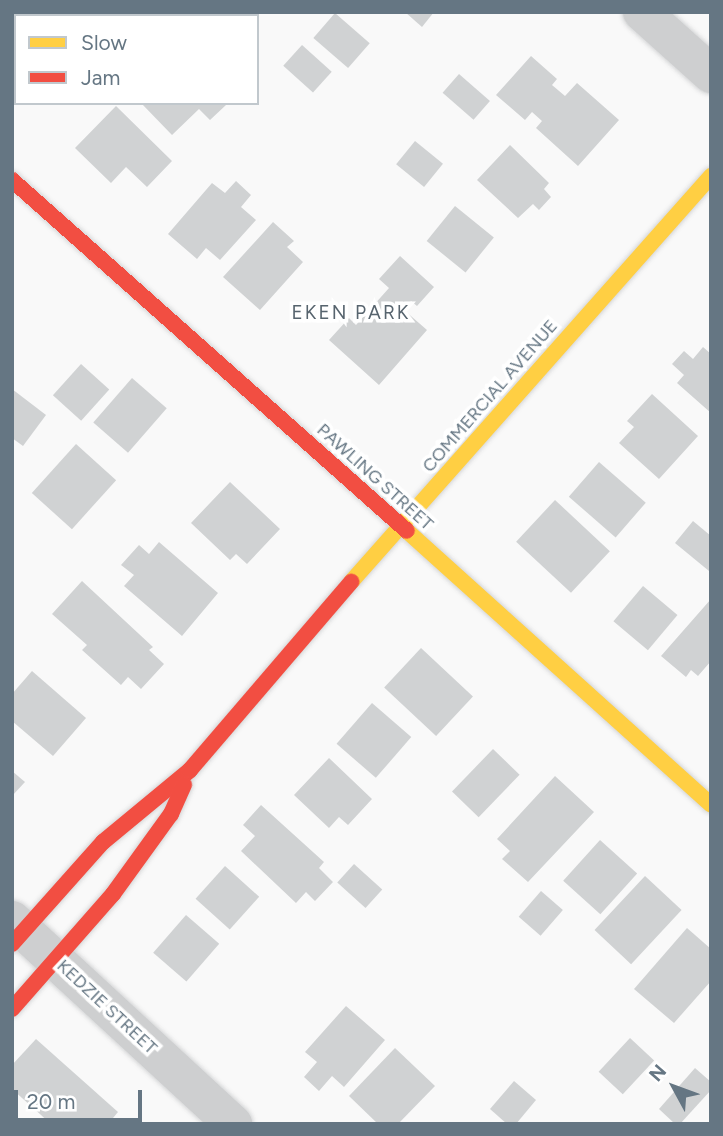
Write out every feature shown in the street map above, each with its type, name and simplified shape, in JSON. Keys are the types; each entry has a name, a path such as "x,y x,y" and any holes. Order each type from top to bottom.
{"street":[{"path":"642,12 711,74"},
{"name":"COMMERCIAL AVENUE","path":"16,931 103,842 190,770 400,525 711,176"},
{"name":"PAWLING STREET","path":"12,180 200,343 711,805"},
{"name":"COMMERCIAL AVENUE","path":"12,1009 57,960 137,863 170,814 190,770"},
{"name":"KEDZIE STREET","path":"16,931 57,960 233,1124"}],"building":[{"path":"244,12 246,14 204,14"},
{"path":"405,12 434,12 422,27"},
{"path":"335,13 370,43 348,68 313,38"},
{"path":"302,45 332,72 313,93 283,66"},
{"path":"531,56 557,79 552,85 565,96 577,83 619,120 578,166 536,128 542,121 532,112 525,120 496,95"},
{"path":"459,74 490,101 474,120 443,93"},
{"path":"143,105 226,105 210,120 199,109 172,135"},
{"path":"116,106 172,161 147,187 126,167 111,183 75,148"},
{"path":"415,141 443,164 424,187 396,164"},
{"path":"510,145 549,183 544,189 551,197 539,210 533,204 518,218 477,180"},
{"path":"236,181 251,195 241,207 256,220 220,260 206,248 197,259 168,234 212,183 225,193"},
{"path":"455,206 494,237 466,272 427,241"},
{"path":"273,222 294,241 287,247 303,262 260,310 223,277"},
{"path":"400,256 434,287 417,306 411,301 404,310 427,330 379,385 329,340 349,318 356,325 389,288 379,279"},
{"path":"703,347 711,354 711,413 677,383 684,375 672,364 684,351 693,359"},
{"path":"81,364 109,389 81,421 53,395"},
{"path":"132,378 167,408 128,453 93,423"},
{"path":"12,389 46,415 23,446 12,438"},
{"path":"652,394 698,436 659,479 619,443 634,427 627,421"},
{"path":"76,444 116,480 72,529 32,493"},
{"path":"599,462 646,503 616,537 569,497"},
{"path":"230,482 280,529 247,564 236,554 230,560 191,523"},
{"path":"555,500 610,551 571,593 516,542"},
{"path":"693,521 711,536 709,571 675,543"},
{"path":"159,542 218,593 182,636 124,586 134,575 121,565 139,545 149,554"},
{"path":"82,581 153,647 149,650 164,664 141,689 128,677 121,685 82,650 87,645 52,614"},
{"path":"643,586 677,615 648,650 613,621"},
{"path":"711,599 711,661 698,676 691,670 686,677 661,656"},
{"path":"421,648 473,696 436,736 384,687"},
{"path":"32,671 86,718 53,756 12,721 12,694"},
{"path":"372,703 411,737 376,778 337,744"},
{"path":"493,749 520,775 479,817 452,791"},
{"path":"329,758 372,799 348,825 339,817 329,828 294,795"},
{"path":"12,771 25,782 12,796"},
{"path":"555,776 594,812 528,882 502,859 510,851 497,839"},
{"path":"261,805 324,862 319,868 333,882 315,901 306,892 296,903 241,851 255,836 243,825"},
{"path":"600,840 637,873 600,914 563,881"},
{"path":"354,864 382,889 366,908 337,883"},
{"path":"225,866 259,897 230,929 196,899"},
{"path":"645,876 682,910 631,964 595,930"},
{"path":"541,891 563,910 541,936 519,917"},
{"path":"186,915 219,944 186,982 153,953"},
{"path":"687,928 711,949 711,981 674,1023 634,989"},
{"path":"346,1006 385,1040 344,1087 332,1076 319,1091 304,1077 317,1062 305,1052"},
{"path":"630,1038 654,1061 623,1094 599,1072"},
{"path":"36,1039 118,1112 108,1124 51,1124 12,1089 12,1065"},
{"path":"395,1048 435,1086 398,1124 378,1124 349,1096"},
{"path":"695,1068 711,1082 711,1090 680,1124 675,1124 659,1109"},
{"path":"514,1081 536,1100 516,1124 507,1124 490,1109"}],"traffic: slow":[{"path":"351,582 711,176"},
{"path":"407,531 711,805"}],"traffic: jam":[{"path":"12,180 407,531"},
{"path":"12,944 103,842 190,770 351,582"},
{"path":"12,1009 113,894 171,814 184,785"}],"district":[{"name":"EKEN PARK","path":"351,313"}]}
